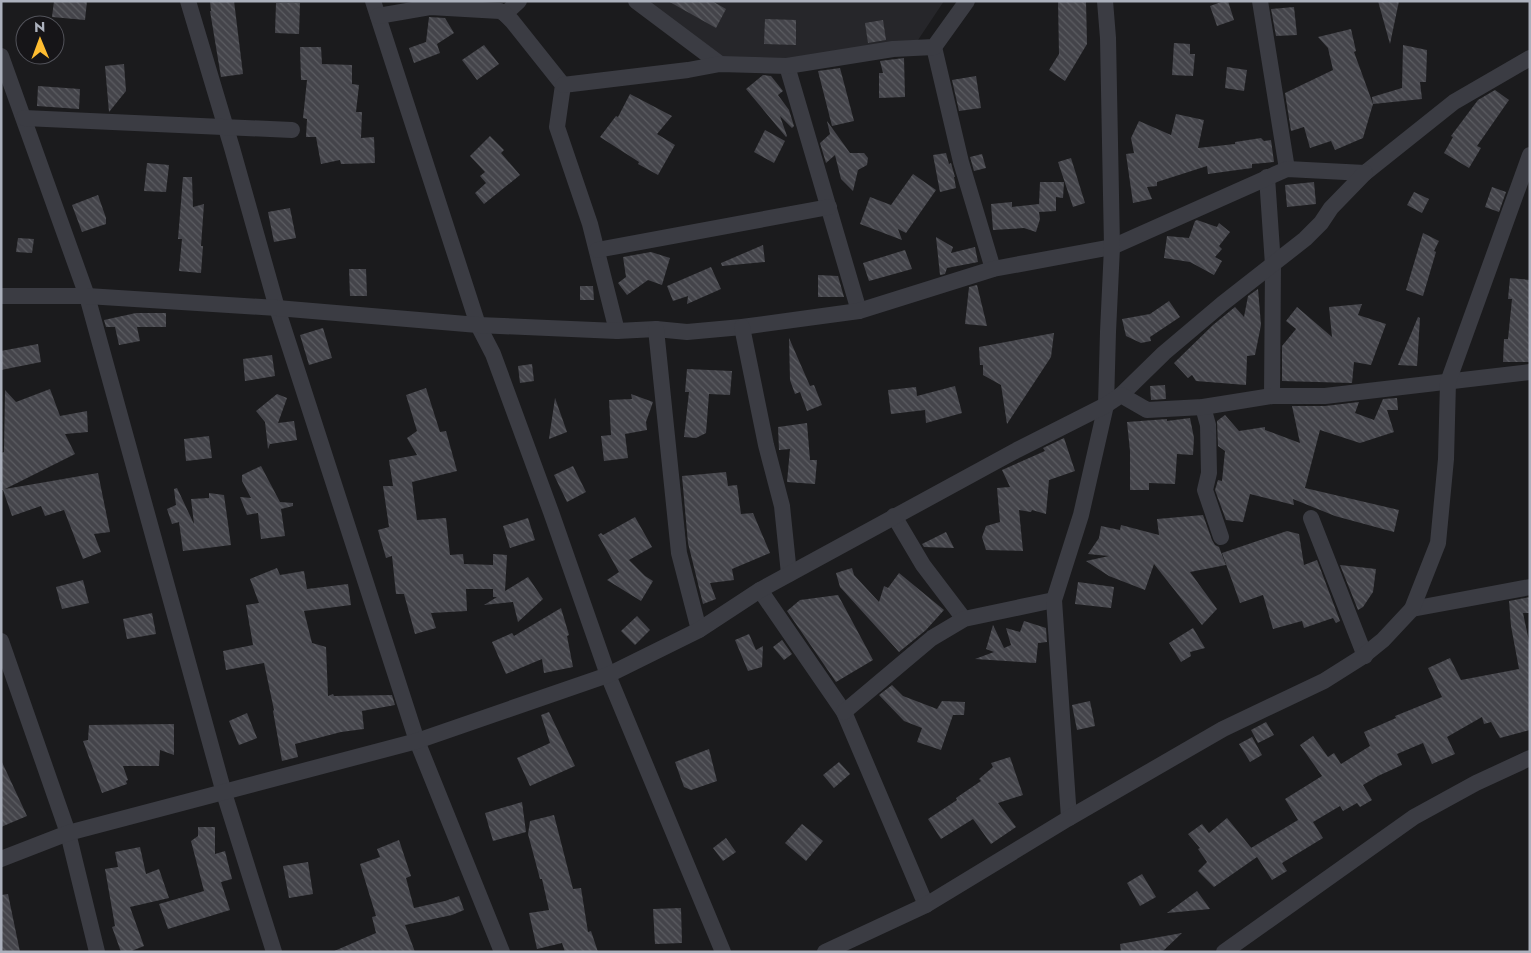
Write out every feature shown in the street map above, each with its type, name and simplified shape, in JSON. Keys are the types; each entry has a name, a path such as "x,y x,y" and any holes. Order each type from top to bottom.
{"street":[{"path":"188,1 277,308 417,741 502,952"},
{"path":"505,14 519,1"},
{"path":"636,1 720,64"},
{"path":"967,1 934,47 961,162 993,269"},
{"path":"1069,818 1054,600 1081,515 1106,405 1112,247 1108,38 1105,1"},
{"path":"1260,1 1286,169"},
{"path":"617,331 590,224 557,127 563,86 505,14 500,11 430,7 375,8 478,325 493,354 608,675 723,952"},
{"path":"563,86 688,70 720,64 787,66 893,49 934,47"},
{"path":"1,56 87,296 224,793 274,952"},
{"path":"1,858 68,833 417,741 608,675 699,630 760,590 894,516 1121,396 1164,352 1321,224 1331,208 1365,173 1454,102 1530,58"},
{"path":"787,66 859,311"},
{"path":"24,118 292,130"},
{"path":"825,952 926,905 1069,818 1223,729 1324,682 1364,656 1383,640 1412,609 1438,543 1446,459 1448,382 1530,155"},
{"path":"1,296 87,296 277,308 478,325 617,331 656,329 687,332 742,327 859,311 993,269 1112,247 1286,169 1365,173"},
{"path":"1267,177 1273,265 1272,396"},
{"path":"597,250 828,207"},
{"path":"742,327 766,445 782,506 789,574"},
{"path":"656,329 679,553 699,630"},
{"path":"1121,396 1146,410 1202,407 1272,396 1325,396 1530,372"},
{"path":"1202,407 1208,425 1209,473 1205,490 1221,537"},
{"path":"894,516 923,565 964,619"},
{"path":"1311,518 1364,656"},
{"path":"1412,609 1530,587"},
{"path":"760,590 844,712 926,905"},
{"path":"844,712 932,638 964,619 1054,600"},
{"path":"1,641 68,833 97,952"},
{"path":"1224,952 1414,817 1476,783 1530,758"}],"shaded area":[{"path":"628,1 944,1 914,46 724,67"}],"building":[{"path":"54,1 87,1 85,20 65,18 65,15 52,15"},
{"path":"210,1 234,1 243,74 221,77"},
{"path":"668,1 712,1 726,9 716,28"},
{"path":"1058,1 1086,1 1087,44 1065,81 1049,70 1059,54"},
{"path":"1228,1 1234,20 1217,26 1210,6"},
{"path":"1378,1 1399,1 1390,44"},
{"path":"276,3 300,3 299,34 275,33"},
{"path":"1294,7 1297,35 1276,36 1271,9"},
{"path":"429,17 445,18 454,33 437,44 440,53 414,63 409,48 426,42"},
{"path":"765,19 796,20 796,45 764,44"},
{"path":"883,20 886,40 868,43 865,23"},
{"path":"1351,29 1356,51 1354,52 1373,104 1363,138 1335,150 1331,141 1310,148 1304,127 1291,131 1285,93 1333,70 1328,48 1318,37"},
{"path":"1174,43 1190,44 1190,54 1195,54 1193,76 1172,75"},
{"path":"484,45 499,64 477,80 462,60"},
{"path":"1403,45 1427,50 1426,82 1420,82 1422,99 1373,104 1372,97 1402,88"},
{"path":"300,47 321,47 322,64 352,65 352,84 359,85 356,112 362,112 361,138 374,137 375,163 341,164 340,160 321,164 316,137 306,137 307,119 303,118 307,80 301,80"},
{"path":"904,58 905,97 879,98 879,73 883,73 880,61"},
{"path":"124,64 126,91 109,112 105,66"},
{"path":"1227,67 1247,70 1244,91 1225,88"},
{"path":"840,68 854,121 832,126 818,71"},
{"path":"763,75 771,76 783,91 778,95 789,110 794,126 792,128 780,116 786,137 746,89"},
{"path":"976,76 981,108 959,111 952,80"},
{"path":"38,86 80,89 79,109 37,106"},
{"path":"1495,90 1509,100 1477,146 1481,148 1469,168 1444,153 1453,137 1451,136 1478,100"},
{"path":"630,94 672,116 657,134 675,145 658,175 638,164 639,162 600,137 616,116 618,117"},
{"path":"1176,114 1204,120 1198,148 1235,144 1235,142 1261,138 1264,141 1271,140 1274,162 1252,164 1252,168 1208,174 1207,166 1157,182 1157,186 1147,187 1152,199 1133,203 1126,154 1134,153 1131,138 1139,121 1171,135"},
{"path":"827,121 850,153 864,153 868,158 867,165 858,170 853,191 841,179 835,155 826,163 820,143 830,134"},
{"path":"765,130 785,141 774,163 754,152"},
{"path":"490,136 504,150 501,153 520,175 484,204 475,193 486,183 480,176 485,172 470,156"},
{"path":"946,153 955,177 956,188 940,192 933,155"},
{"path":"982,154 986,168 974,171 970,157"},
{"path":"1071,158 1085,203 1073,207 1058,162"},
{"path":"147,163 169,165 166,192 144,191"},
{"path":"913,174 936,190 906,233 898,229 902,240 860,224 870,197 891,205"},
{"path":"183,177 192,177 193,207 204,204 201,273 179,271 182,239 178,239"},
{"path":"1040,182 1064,182 1063,198 1056,197 1056,211 1039,212 1040,219 1036,232 1024,228 993,230 991,204 1012,202 1012,207 1039,205"},
{"path":"1314,182 1316,204 1287,207 1285,185"},
{"path":"1492,187 1506,192 1499,212 1485,207"},
{"path":"1414,192 1429,199 1422,213 1407,205"},
{"path":"98,195 106,218 106,224 82,232 72,205"},
{"path":"290,208 296,238 274,242 268,212"},
{"path":"1197,220 1217,227 1219,223 1230,232 1219,246 1222,249 1215,257 1222,261 1214,275 1190,262 1164,258 1167,236 1189,238"},
{"path":"1423,233 1439,241 1434,251 1436,252 1423,296 1406,290"},
{"path":"936,237 953,247 951,253 975,247 978,262 947,268 945,274 940,275"},
{"path":"18,238 34,239 32,253 16,252"},
{"path":"763,245 765,262 722,266 721,263"},
{"path":"905,250 912,269 869,281 863,263"},
{"path":"651,252 670,258 662,285 648,280 627,295 618,283 626,277 623,257"},
{"path":"711,267 721,289 687,304 688,296 673,301 667,286"},
{"path":"349,269 366,269 367,296 350,296"},
{"path":"818,275 838,276 844,297 818,297"},
{"path":"1510,278 1530,280 1530,362 1503,362 1504,339 1508,339 1512,299 1508,299"},
{"path":"977,285 987,326 965,324 969,287"},
{"path":"580,286 593,286 594,300 580,300"},
{"path":"1258,289 1261,325 1255,355 1247,356 1246,385 1196,381 1192,375 1188,378 1174,363 1213,325 1235,307 1244,317 1248,296"},
{"path":"1169,301 1180,317 1150,337 1151,341 1141,343 1126,336 1122,319 1150,314"},
{"path":"1362,304 1358,315 1386,324 1371,365 1354,362 1352,383 1282,381 1282,346 1296,329 1286,321 1297,307 1332,337 1329,307"},
{"path":"136,313 166,313 166,327 137,327 140,341 119,345 115,327 106,327 104,320"},
{"path":"1418,317 1420,318 1417,366 1398,365"},
{"path":"323,328 332,358 309,365 300,335"},
{"path":"1054,333 1051,357 1007,424 1001,385 983,375 983,365 980,365 979,347"},
{"path":"789,338 810,386 814,385 822,405 807,411 800,392 795,394 790,380"},
{"path":"38,344 41,362 1,370 1,351"},
{"path":"272,355 275,376 245,381 243,359"},
{"path":"532,364 534,381 520,383 518,366"},
{"path":"687,369 732,371 730,395 709,394 706,433 696,438 684,437 689,392 685,392"},
{"path":"1165,385 1166,399 1151,400 1150,386"},
{"path":"955,386 962,413 926,423 925,410 891,414 888,390 916,387 917,396"},
{"path":"426,388 440,432 446,431 457,471 412,482 417,520 446,518 450,555 463,554 464,564 493,565 493,554 507,555 505,591 528,577 543,599 518,622 513,602 484,605 497,597 493,597 493,589 466,589 467,611 431,613 436,628 415,634 404,594 396,594 392,556 386,558 378,530 389,527 383,486 393,486 389,460 417,455 407,438 417,431 406,395"},
{"path":"50,389 60,416 87,411 88,432 65,434 75,454 5,489 98,473 110,532 94,534 101,552 83,559 64,510 45,516 41,506 12,516 3,490 1,490 5,390 16,402"},
{"path":"277,394 287,398 278,423 294,421 297,440 270,444 268,449 265,422 256,411"},
{"path":"631,394 653,402 646,422 647,430 625,434 628,458 604,461 601,436 611,435 609,400 632,399"},
{"path":"555,398 567,432 549,439"},
{"path":"1397,398 1398,410 1387,410 1394,432 1360,443 1320,430 1305,488 1399,510 1394,532 1335,516 1293,499 1294,505 1250,494 1243,522 1226,520 1215,490 1218,480 1222,481 1225,451 1218,446 1217,421 1225,415 1239,431 1265,427 1265,430 1300,443 1292,406 1325,406 1359,402 1355,413 1374,420 1383,399"},
{"path":"1190,418 1194,438 1193,455 1177,454 1175,484 1149,483 1149,490 1130,490 1130,451 1127,422 1167,419 1167,421"},
{"path":"807,423 810,460 817,460 815,484 787,482 790,449 779,450 778,427"},
{"path":"209,436 212,458 186,461 184,439"},
{"path":"1064,438 1075,471 1049,480 1046,514 1032,510 1031,512 1019,510 1023,551 986,550 982,537 986,526 1000,522 997,488 1010,487 1002,470 1045,451 1043,448"},
{"path":"261,466 280,502 293,503 293,506 281,509 285,536 261,539 258,513 247,515 240,497 251,498 242,481 242,475"},
{"path":"573,466 586,492 567,502 554,475"},
{"path":"726,472 728,486 737,485 741,514 753,513 770,553 732,569 734,580 710,583 716,599 703,604 688,543 682,476"},
{"path":"177,488 194,524 191,499 209,498 209,493 224,495 231,545 183,551 179,522 172,524 167,509 176,505 174,489"},
{"path":"1203,515 1212,540 1219,547 1226,565 1190,572 1217,609 1202,625 1154,564 1145,590 1109,576 1086,561 1109,556 1088,554 1099,538 1101,526 1120,530 1121,525 1159,535 1157,519"},
{"path":"635,517 652,547 629,560 645,576 653,581 641,601 607,580 619,572 598,535 601,533 603,535"},
{"path":"528,518 535,540 510,548 503,526"},
{"path":"1287,531 1299,534 1304,565 1317,560 1340,621 1336,623 1333,618 1304,628 1302,621 1273,629 1263,595 1240,603 1222,553"},
{"path":"946,532 954,548 924,547 922,544"},
{"path":"1340,565 1376,569 1373,592 1363,607 1358,610"},
{"path":"277,568 280,575 304,571 307,589 348,584 351,605 304,611 312,643 326,647 328,696 333,694 334,696 392,695 395,705 362,711 364,729 341,732 295,744 298,757 282,761 264,663 226,670 223,651 253,645 246,605 259,603 250,579"},
{"path":"852,568 854,575 879,602 884,586 888,588 899,573 944,610 926,630 899,652 840,587 836,573"},
{"path":"83,580 89,603 62,609 56,587"},
{"path":"1078,582 1114,587 1111,608 1075,604"},
{"path":"838,595 873,660 836,682 787,611 800,600"},
{"path":"1530,597 1530,613 1523,613 1530,646 1530,730 1500,738 1491,722 1484,724 1482,717 1447,737 1455,754 1432,764 1423,743 1397,754 1402,765 1363,785 1372,800 1360,807 1357,803 1343,811 1340,806 1313,822 1323,838 1282,863 1287,871 1272,880 1257,857 1214,887 1198,871 1207,862 1198,849 1200,848 1188,834 1202,824 1209,833 1227,818 1251,848 1298,820 1285,799 1322,776 1300,745 1313,736 1328,757 1334,753 1341,764 1370,746 1364,732 1396,718 1395,716 1442,697 1428,668 1450,658 1461,680 1519,669 1511,626 1509,601"},
{"path":"561,608 569,635 567,636 573,667 544,673 542,659 506,674 492,642 512,633 514,636"},
{"path":"152,613 156,634 127,639 123,619"},
{"path":"637,616 650,630 635,645 621,631"},
{"path":"1024,621 1046,628 1047,642 1038,643 1036,663 975,659 994,652 986,649 993,625 1004,648 1011,645 1006,628 1020,632"},
{"path":"1193,628 1205,648 1190,652 1191,656 1181,662 1169,643"},
{"path":"749,634 756,650 763,646 762,667 748,671 735,640"},
{"path":"782,640 792,654 784,660 773,647"},
{"path":"892,685 903,696 937,709 942,701 965,702 964,715 953,715 941,750 917,742 922,728 904,721 879,695"},
{"path":"1090,701 1095,726 1077,730 1072,705"},
{"path":"549,712 575,766 530,786 517,758 550,743 541,715"},
{"path":"247,713 257,738 239,745 229,721"},
{"path":"1266,722 1274,735 1258,743 1251,730"},
{"path":"174,724 174,755 160,750 159,766 123,766 128,780 126,781 127,784 102,793 83,741 88,740 89,725"},
{"path":"1252,737 1262,755 1250,762 1239,744"},
{"path":"709,749 717,781 691,790 684,787 675,762"},
{"path":"1010,757 1023,795 998,803 1016,827 991,844 973,819 941,839 928,819 981,781 979,779 993,767 991,763"},
{"path":"1,760 27,816 1,827"},
{"path":"839,762 850,774 834,788 823,775"},
{"path":"522,802 526,832 493,841 485,813"},
{"path":"554,815 573,889 581,888 588,932 591,931 598,952 565,952 562,943 537,949 529,913 549,910 542,879 540,879 528,834 530,821"},
{"path":"802,824 823,841 806,861 785,843"},
{"path":"198,827 215,827 215,854 225,851 232,879 221,882 230,910 168,929 159,904 204,891 191,841 198,836"},
{"path":"726,838 736,852 723,861 713,848"},
{"path":"399,840 411,876 406,878 414,908 459,896 464,910 452,915 405,925 415,952 332,952 376,933 372,917 376,916 360,864 380,857 377,849"},
{"path":"140,847 146,874 159,869 169,898 130,907 144,946 129,952 121,952 112,927 115,926 105,869 118,867 115,852"},
{"path":"308,862 313,894 289,898 283,866"},
{"path":"1142,874 1156,897 1140,906 1127,883"},
{"path":"1197,891 1210,909 1167,913"},
{"path":"8,894 20,952 1,952 1,895"},
{"path":"681,908 682,943 655,944 653,909"},
{"path":"1182,933 1162,952 1121,952 1120,944"}]}
